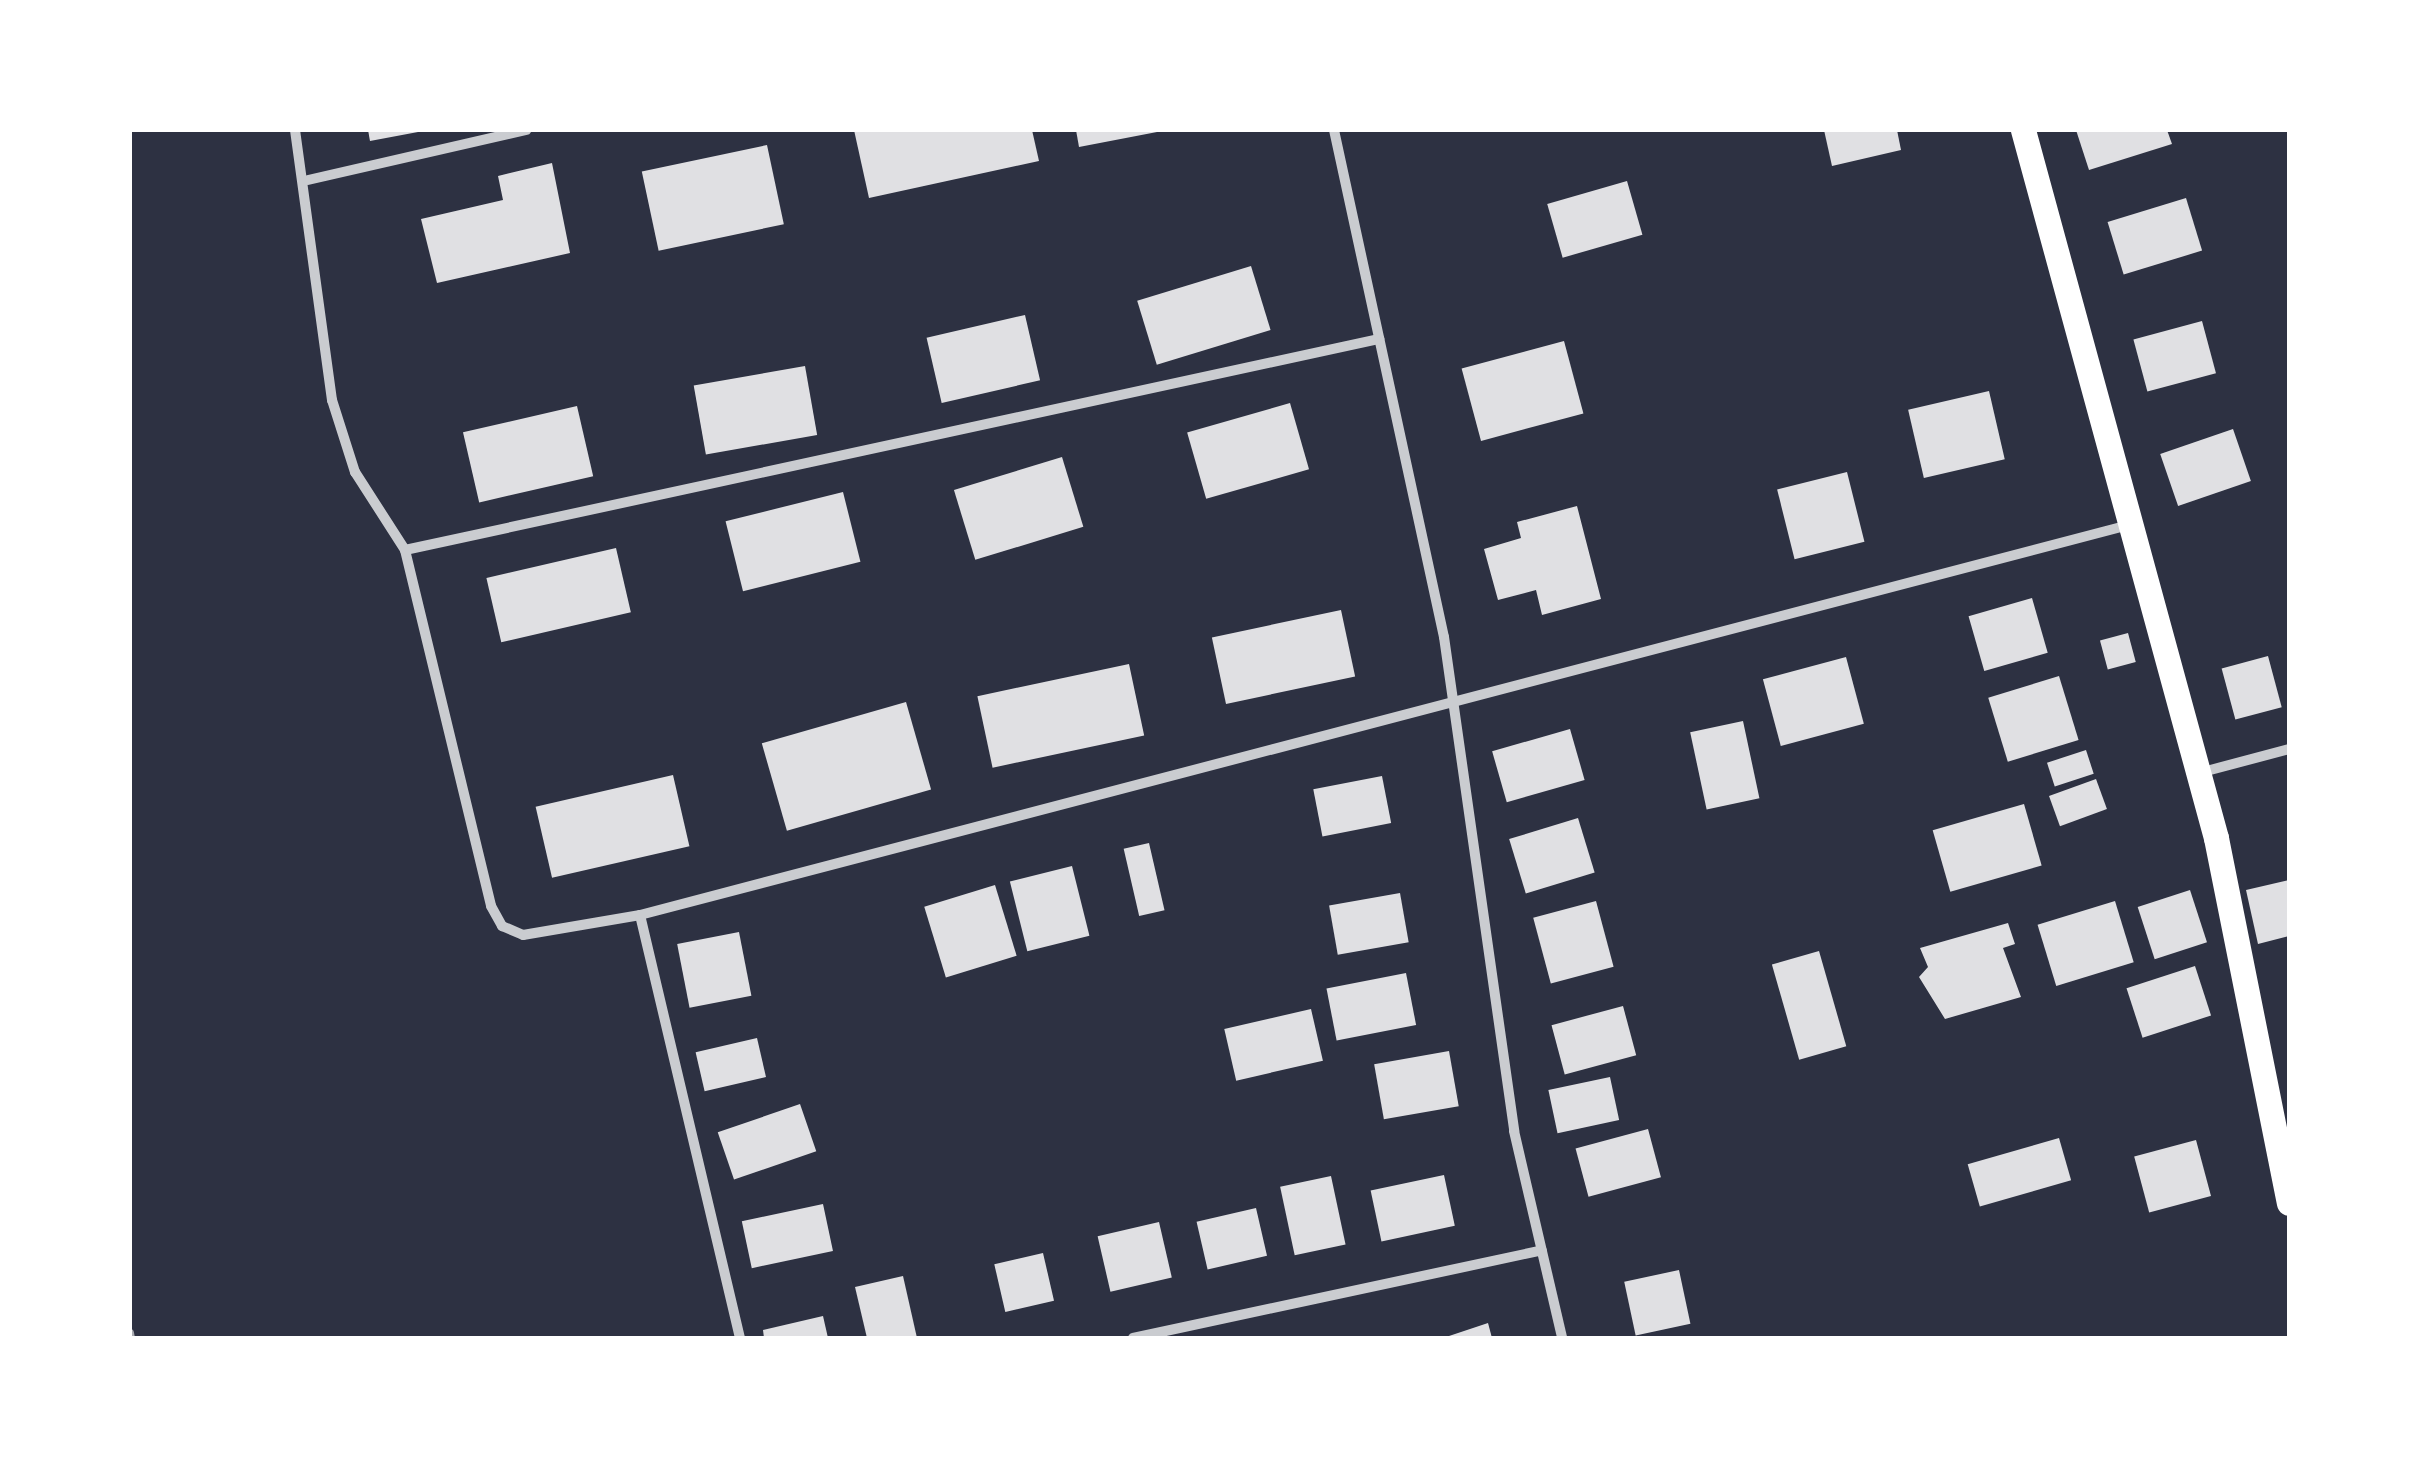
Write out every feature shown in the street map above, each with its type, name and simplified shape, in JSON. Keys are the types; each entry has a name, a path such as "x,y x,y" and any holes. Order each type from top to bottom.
{"main road":[{"path":"2023,130 2199,773 2289,1203"}],"street":[{"path":"294,130 308,180 332,400 355,472 405,550 502,926 523,935 640,915 1454,705 2133,524"},
{"path":"308,180 526,130"},
{"path":"1334,130 1454,705 1514,1131 1562,1338"},
{"path":"405,550 1379,338"},
{"path":"2199,773 2289,749"},
{"path":"640,915 740,1338"},
{"path":"1133,1338 1542,1250"}],"building":[{"path":"368,130 418,130 418,132 370,141"},
{"path":"854,130 1032,130 1039,161 869,198"},
{"path":"1076,130 1156,130 1157,132 1079,147"},
{"path":"1824,130 1897,130 1901,150 1832,166"},
{"path":"2076,130 2167,130 2172,144 2089,170"},
{"path":"767,145 784,224 659,251 642,172"},
{"path":"552,163 570,253 437,283 421,219 503,200 498,176"},
{"path":"1627,181 1642,235 1563,258 1547,204"},
{"path":"2186,198 2202,251 2124,275 2108,222"},
{"path":"1251,266 1271,330 1157,365 1137,301"},
{"path":"1025,315 1040,380 942,403 927,338"},
{"path":"2202,321 2216,373 2147,392 2133,339"},
{"path":"1564,341 1583,413 1481,441 1462,368"},
{"path":"805,366 817,435 706,455 694,386"},
{"path":"1989,391 2005,459 1924,478 1908,410"},
{"path":"1290,403 1309,469 1206,499 1187,432"},
{"path":"577,406 593,476 479,502 463,432"},
{"path":"2233,429 2251,481 2178,506 2160,454"},
{"path":"1062,457 1083,527 975,560 954,490"},
{"path":"1847,472 1864,542 1795,559 1777,489"},
{"path":"843,492 860,562 743,591 726,521"},
{"path":"1577,506 1601,599 1542,615 1536,590 1498,600 1484,549 1521,538 1517,522"},
{"path":"616,548 631,612 501,642 486,578"},
{"path":"2032,598 2048,653 1984,671 1969,616"},
{"path":"1341,610 1355,677 1226,704 1212,637"},
{"path":"2128,633 2136,662 2108,669 2100,641"},
{"path":"2268,656 2282,707 2235,720 2222,668"},
{"path":"1846,657 1864,724 1781,746 1763,679"},
{"path":"1129,664 1144,735 993,768 977,696"},
{"path":"2059,676 2079,740 2008,762 1988,698"},
{"path":"906,702 931,789 787,831 762,743"},
{"path":"1743,721 1759,798 1707,810 1690,732"},
{"path":"1570,729 1585,780 1507,802 1492,751"},
{"path":"2086,750 2094,774 2055,786 2047,763"},
{"path":"673,775 689,846 552,878 536,807"},
{"path":"1382,776 1391,823 1322,836 1313,789"},
{"path":"2096,779 2107,809 2060,826 2049,796"},
{"path":"2024,804 2042,866 1950,892 1933,830"},
{"path":"1578,818 1595,873 1526,894 1509,839"},
{"path":"1149,843 1165,910 1139,916 1124,849"},
{"path":"1072,866 1089,936 1027,951 1010,881"},
{"path":"2289,880 2289,936 2258,944 2246,890"},
{"path":"995,885 1017,956 946,977 924,907"},
{"path":"2190,890 2207,942 2155,959 2138,907"},
{"path":"1400,893 1409,942 1338,955 1329,906"},
{"path":"1596,901 1614,967 1551,984 1533,918"},
{"path":"2115,901 2134,962 2056,986 2038,925"},
{"path":"2008,923 2015,944 2003,948 2021,997 1945,1019 1919,977 1928,967 1920,948"},
{"path":"739,932 751,996 690,1008 677,944"},
{"path":"1819,951 1846,1046 1799,1060 1772,965"},
{"path":"2195,966 2211,1015 2143,1038 2127,988"},
{"path":"1406,973 1416,1025 1337,1040 1326,988"},
{"path":"1623,1006 1636,1055 1565,1074 1552,1025"},
{"path":"1311,1009 1323,1061 1236,1081 1224,1029"},
{"path":"757,1038 766,1077 705,1091 696,1052"},
{"path":"1449,1051 1459,1106 1384,1119 1374,1064"},
{"path":"1610,1077 1619,1120 1558,1133 1548,1090"},
{"path":"800,1104 816,1151 734,1180 718,1132"},
{"path":"1648,1129 1661,1177 1588,1197 1576,1148"},
{"path":"2059,1138 2071,1180 1980,1206 1968,1164"},
{"path":"2196,1140 2211,1196 2149,1213 2134,1157"},
{"path":"1444,1175 1455,1226 1381,1241 1371,1191"},
{"path":"1331,1176 1346,1244 1295,1255 1280,1187"},
{"path":"823,1204 833,1251 752,1268 742,1221"},
{"path":"1256,1208 1267,1256 1208,1269 1197,1222"},
{"path":"1159,1222 1172,1278 1110,1292 1098,1236"},
{"path":"1043,1253 1054,1301 1005,1312 994,1264"},
{"path":"1679,1270 1690,1324 1636,1335 1624,1282"},
{"path":"903,1276 917,1338 867,1338 855,1287"},
{"path":"823,1316 828,1338 764,1338 763,1330"},
{"path":"1488,1323 1492,1338 1446,1338 1446,1337"}],"railway":[{"path":"130,1333 131,1338"}]}
